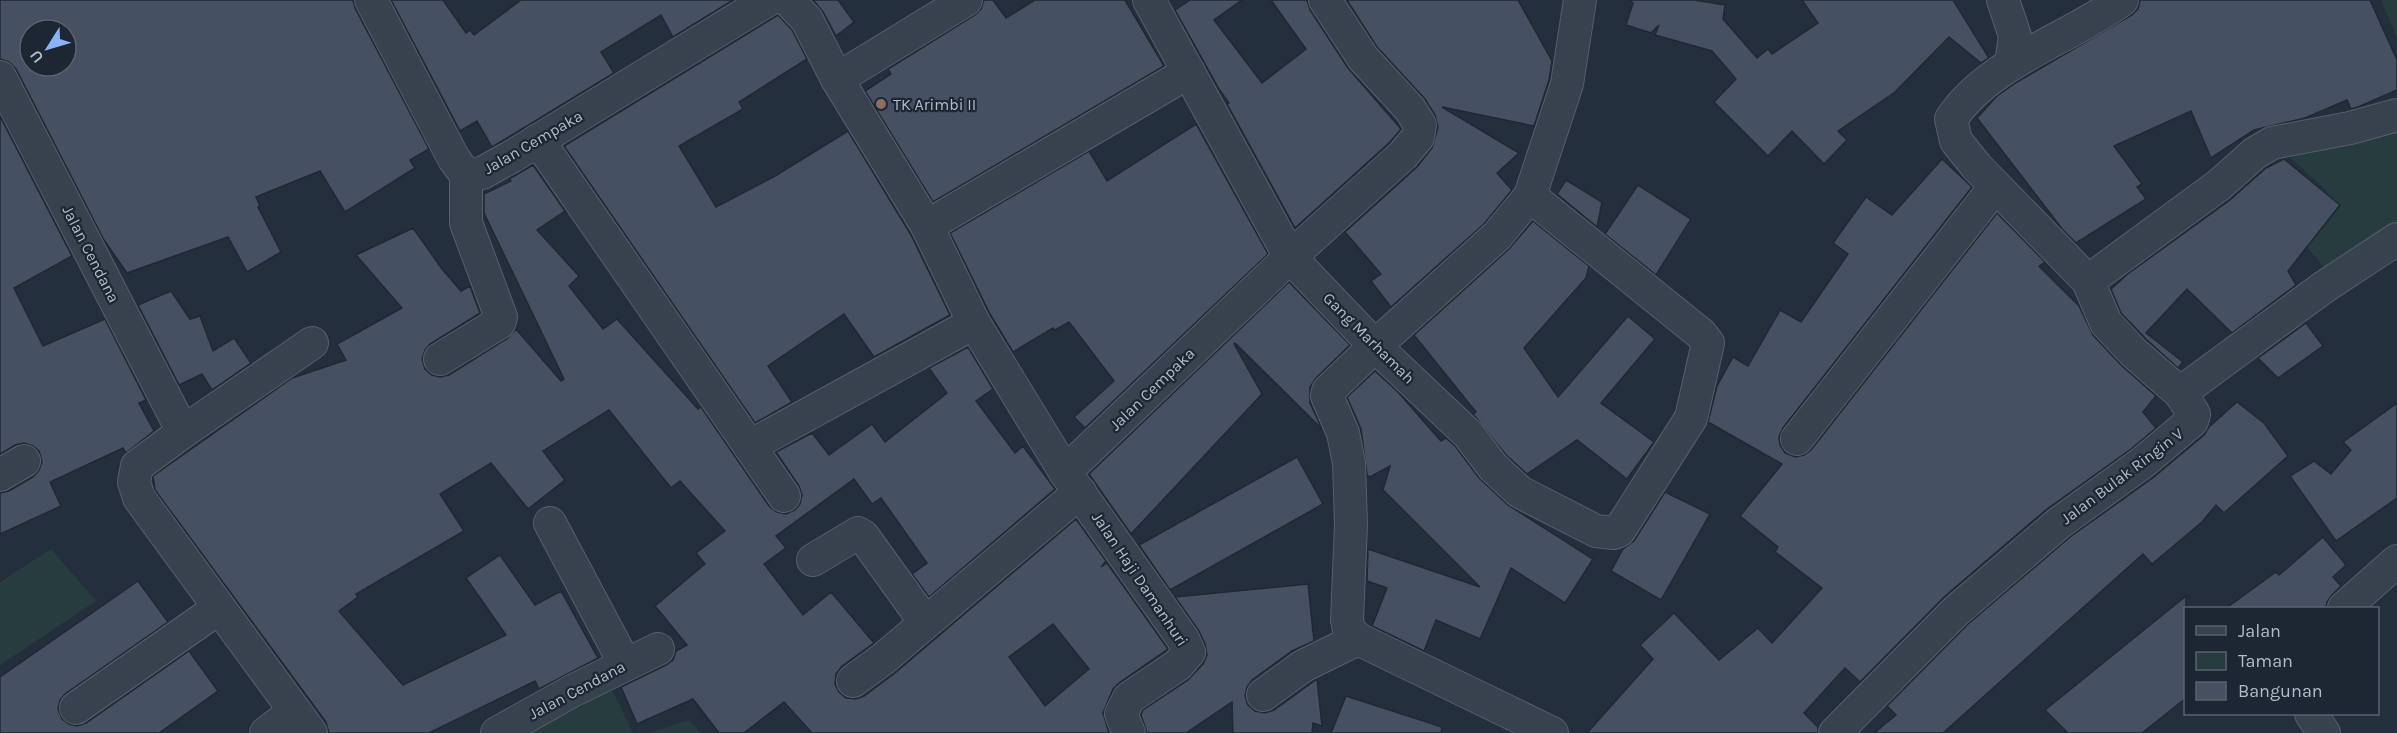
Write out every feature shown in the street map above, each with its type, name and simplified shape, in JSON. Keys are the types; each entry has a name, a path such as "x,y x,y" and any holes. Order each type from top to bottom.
{"street":[{"name":"Jalan Cempaka","path":"371,0 454,159 466,175 482,172 538,141 768,0"},
{"path":"788,0 807,20 837,79 927,226 974,323 1073,482"},
{"path":"837,79 966,0"},
{"path":"1149,0 1290,257 1403,155 1418,137 1420,125 1410,109 1363,58 1325,0"},
{"path":"1552,733 1358,639 1347,625 1351,524 1349,463 1343,433 1327,396 1328,391 1375,346 1497,236 1530,196 1567,84 1580,0"},
{"path":"2003,0 2015,36 2011,64"},
{"path":"2011,64 2056,41 2122,0"},
{"name":"Jalan Bulak Ringin V","path":"1835,733 1956,611 2059,523 2142,463 2188,425 2194,414 2180,393 2133,352 2106,323 2088,281 1995,187 1956,141 1951,119 1959,107 2011,64"},
{"path":"927,226 1189,72"},
{"name":"Jalan Cendana","path":"0,77 183,432"},
{"path":"2088,281 2218,185 2255,153 2272,143 2350,128 2397,115"},
{"path":"538,141 784,496"},
{"path":"440,359 499,323 501,317 466,222 466,175"},
{"path":"1797,439 1995,187"},
{"name":"Gang Marhamah","path":"1290,257 1375,346 1469,435 1493,467 1520,492 1596,531 1614,533 1619,531 1691,418 1708,350 1705,338 1530,196"},
{"path":"2180,393 2324,287 2397,239"},
{"name":"Jalan Cempaka","path":"853,681 925,622 1073,482 1290,257"},
{"path":"750,446 974,323"},
{"path":"266,733 303,722 139,498 134,482 137,466 312,343"},
{"name":"Jalan Haji Damanhuri","path":"1073,482 1183,639 1189,652 1178,665 1129,698 1121,714 1130,733"},
{"path":"550,523 625,664"},
{"path":"813,560 858,533 925,622"},
{"path":"2346,607 2397,561"},
{"path":"76,708 219,608"},
{"path":"1263,695 1303,666 1358,639"},
{"name":"Jalan Cendana","path":"497,733 625,664 658,649"},
{"path":"2313,715 2324,733"}],"green space":[{"path":"2381,0 2397,0 2397,38"},
{"path":"2397,103 2397,228 2327,271 2294,231 2327,191 2277,146"},
{"path":"51,549 96,601 0,665 0,582"},
{"path":"612,690 633,733 529,733"},
{"path":"689,720 701,733 650,733"}],"building":[{"path":"0,0 353,0 355,8 429,149 410,160 415,168 345,212 320,171 256,197 260,206 258,207 281,252 247,272 228,237 127,273 104,240 21,78 78,78 78,18 18,18 18,73 9,62 0,59"},
{"path":"391,0 443,0 466,33 470,30 474,35 521,0 733,0 673,37 661,15 601,52 614,73 492,147 477,121 460,131"},
{"path":"813,0 838,0 854,22 836,36 823,12"},
{"path":"984,0 993,0 1006,18 1035,0 1125,0 1164,66 933,202 865,91 891,74 888,69 975,15 981,9"},
{"path":"1190,0 1242,0 1214,20 1262,83 1306,49 1271,0 1307,0 1310,10 1348,68 1401,129 1390,142 1295,228 1227,104 1229,103 1175,10"},
{"path":"1347,0 1518,0 1552,61 1549,80 1534,126 1442,107 1519,153 1497,173 1512,190 1484,224 1391,307 1371,281 1381,274 1345,232 1417,167 1432,148 1438,127 1435,115 1425,99 1377,47"},
{"path":"1629,0 1694,0 1725,5 1723,19 1757,58 1768,49 1772,54 1818,23 1802,0 1953,0 1989,58 1981,63 1949,37 1895,92 1838,131 1847,140 1824,164 1792,131 1768,156 1714,102 1736,79 1712,51 1655,35 1659,25 1651,33 1626,25 1633,3"},
{"path":"2140,0 2370,0 2397,60 2397,90 2351,109 2347,100 2305,118 2254,130 2211,158 2191,111 2114,146 2142,184 2137,187 2146,199 2076,243 2063,230 1977,118 1997,96 2017,82 2132,15 2138,9"},
{"path":"778,15 792,30 807,59 739,102 743,109 679,146 716,207 775,176 848,131 911,235 950,315 874,357 844,314 768,366 792,402 755,423 564,146"},
{"path":"0,116 72,256 14,288 43,346 105,319 146,400 139,403 154,431 126,453 123,448 50,482 61,506 0,534 0,493 9,491 33,477 42,462 39,451 24,443 15,445 0,454"},
{"path":"1196,124 1268,254 1085,428 1074,417 1114,381 1069,322 1055,330 1053,328 1013,352 990,314 950,233 1089,151 1107,181"},
{"path":"1942,159 1972,187 1783,428 1779,437 1780,445 1785,453 1795,457 1811,450 1997,213 2045,262 2039,266 2079,306 2093,335 2121,365 2156,396 2143,412 2156,428 2131,449 2047,509 1944,597 1860,682 1845,668 1804,713 1818,727 1818,733 1587,733 1653,659 1640,645 1674,613 1719,660 1758,628 1772,643 1822,588 1775,552 1778,547 1740,516 1782,464 1708,422 1717,386 1733,357 1748,366 1780,310 1801,322 1848,254 1833,243 1866,197 1892,215"},
{"path":"2284,159 2340,205 2288,271 2296,285 2232,333 2187,289 2146,333 2183,362 2178,368 2121,313 2111,289 2129,273 2230,200 2266,168"},
{"path":"533,165 565,211 537,230 579,276 569,286 603,329 617,319 698,409 701,407 769,506 777,512 786,514 795,510 800,504 802,495 799,486 776,452 812,433 829,455 872,424 885,442 947,393 929,368 968,347 993,389 976,401 1015,453 1023,446 1055,489 929,597 912,574 927,563 881,498 872,504 854,479 776,536 786,548 764,564 803,615 831,592 874,643 842,666 836,674 835,684 839,692 846,698 856,699 864,696 895,673 1076,519 1106,561 1101,567 1107,563 1168,649 1113,689 1103,713 1109,733 812,733 784,702 744,733 719,733 693,699 637,724 621,687 666,665 673,660 676,651 687,645 655,606 705,564 696,553 725,531 680,481 671,488 609,410 543,451 565,480 528,509 491,463 440,494 464,531 356,594 358,597 339,611 403,685 506,635 466,578 500,555 535,605 561,591 598,658 539,689 535,681 429,733 329,733 326,722 155,490 153,476 292,378 346,360 337,344 402,308 356,255 413,228 461,291 470,286 480,313 430,344 422,359 425,369 432,375 440,377 449,375 508,338 516,329 561,381 564,379 484,213 484,194 511,181 509,179","holes":["1053,624 1089,669 1045,706 1009,657"]},
{"path":"1566,180 1602,202 1597,227 1557,194"},
{"path":"1638,185 1691,219 1656,275 1605,234"},
{"path":"1533,221 1589,266 1586,278 1524,348 1558,397 1628,316 1655,339 1601,403 1654,442 1627,479 1577,440 1527,474 1506,455 1473,414 1476,412 1414,335 1509,249"},
{"path":"1289,282 1350,345 1316,378 1310,387 1310,403 1322,429 1235,343 1262,394 1131,534 1089,474"},
{"path":"171,291 190,319 200,316 213,351 234,338 251,363 212,390 202,374 179,385 138,305"},
{"path":"2306,323 2323,346 2278,378 2258,358"},
{"path":"1375,371 1397,391 1441,441 1446,438 1456,447 1479,478 1508,505 1593,559 1565,603 1511,568 1480,639 1436,620 1424,651 1372,626 1387,588 1367,581 1368,549 1480,587 1383,490 1390,466 1370,477 1367,475 1361,429 1347,397"},
{"path":"2237,402 2264,423 2288,456 2224,513 2216,505 2202,522 2152,564 2143,554 1943,733 1874,733 1896,715 1887,706 1968,624 2070,537 2154,477 2204,435 2209,427"},
{"path":"2397,403 2397,498 2336,541 2290,476 2314,461 2331,474 2351,450 2343,442"},
{"path":"1297,457 1323,504 1170,590 1139,545"},
{"path":"1665,492 1710,514 1661,600 1611,571 1623,549 1634,541"},
{"path":"2323,537 2346,565 2333,577 2341,586 2327,602 2326,607 2228,607 2276,572 2279,575"},
{"path":"138,581 168,622 65,694 60,700 58,709 62,719 77,726 86,723 189,651 218,691 159,733 0,733 0,677"},
{"path":"1308,584 1314,641 1292,651 1252,680 1245,696 1248,705 1255,711 1265,713 1274,710 1317,679 1322,726 1313,723 1312,733 1233,733 1232,702 1186,733 1147,733 1141,715 1143,710 1188,680 1203,664 1207,655 1199,631 1175,597"},
{"path":"2186,596 2184,700 2142,733 2068,733 2045,710"},
{"path":"1346,696 1442,727 1441,733 1331,733"}],"place":[{"name":"TK Arimbi II","path":"881,104"}]}
